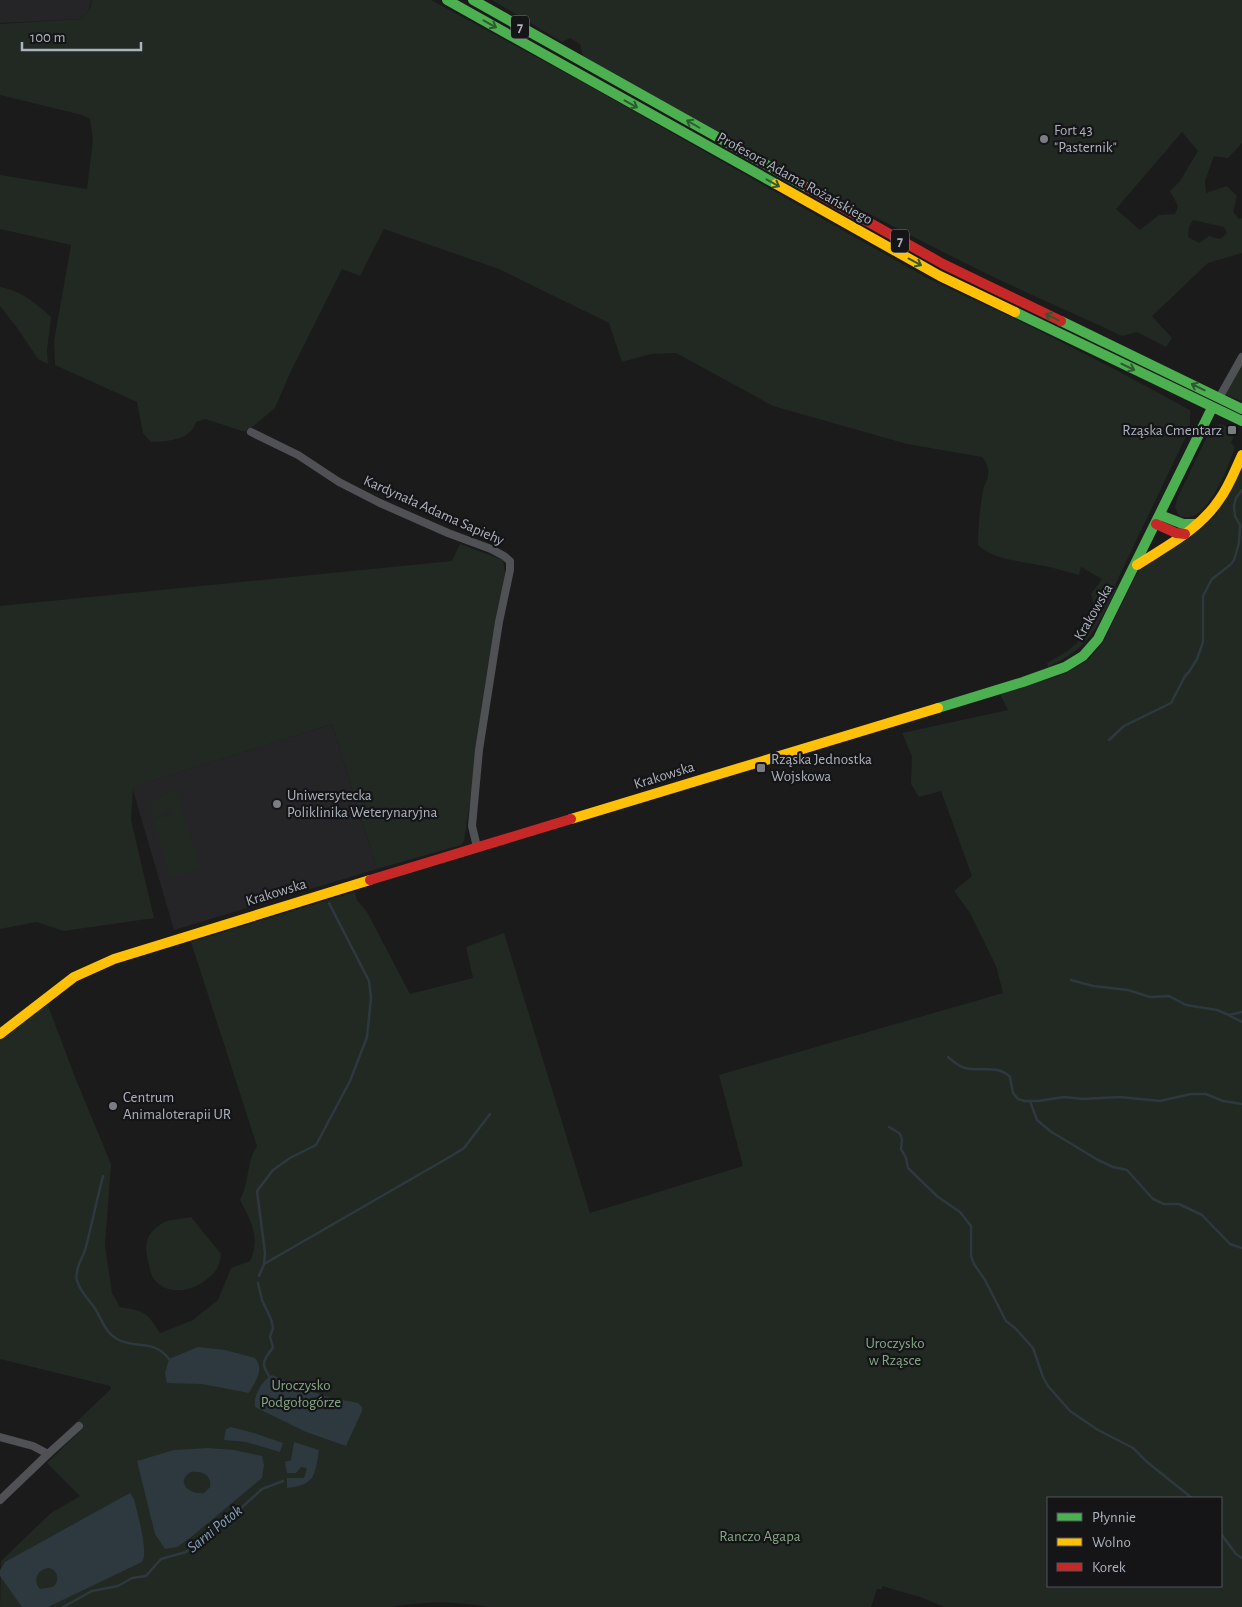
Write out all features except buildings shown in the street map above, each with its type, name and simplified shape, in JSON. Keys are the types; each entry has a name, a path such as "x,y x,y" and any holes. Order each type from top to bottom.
{"main road":[{"name":"Profesora Adama Rożańskiego","path":"447,0 932,272 1239,420"},
{"name":"Profesora Adama Rożańskiego","path":"473,0 916,250 1242,408"},
{"name":"Krakowska","path":"0,1034 74,977 114,959 182,936 1061,669 1078,660 1092,648 1158,520 1212,408"},
{"path":"1135,566 1185,534 1208,515 1219,500 1242,455"},
{"path":"1158,520 1189,526 1198,524"},
{"path":"1158,520 1176,533 1185,534"}],"street":[{"path":"1219,398 1242,357"},
{"name":"Kardynała Adama Sapiehy","path":"251,432 298,455 339,482 380,503 448,533 491,549 510,561 479,750 472,826 477,847"},
{"path":"0,1500 79,1426"},
{"path":"0,1437 33,1446 48,1454"}],"shaded area":[{"path":"0,0 91,0 89,10 82,19 0,23"},
{"path":"332,724 377,869 174,930 132,787"},
{"path":"198,1347 225,1350 255,1358 258,1362 259,1371 249,1393 202,1384 167,1383 165,1373 169,1359"},
{"path":"272,1375 310,1391 358,1403 362,1407 362,1411 346,1446 306,1432 255,1407 255,1398 259,1389 268,1377"},
{"path":"231,1427 283,1443 280,1452 246,1442 224,1440 226,1429"},
{"path":"294,1442 319,1450 315,1472 309,1481 287,1488 287,1478 304,1478 307,1468 301,1467 296,1473 287,1473 285,1462 291,1460"},
{"path":"208,1448 234,1450 262,1456 264,1465 262,1478 190,1538 177,1547 165,1549 155,1534 137,1461 174,1450","holes":["191,1472 208,1476 210,1487 204,1493 193,1492 184,1483 186,1476"]},
{"path":"130,1493 134,1499 143,1542 144,1557 142,1562 48,1607 22,1607 0,1576 0,1570 5,1562","holes":["45,1569 54,1570 57,1578 55,1585 40,1589 36,1582 37,1575"]}],"green space":[{"path":"92,0 431,0 577,79 927,278 1032,327 1190,410 1190,428 1115,585 1116,590 1097,626 1074,652 1048,667 1047,663 1077,643 1094,604 1091,594 1102,579 1081,567 1079,575 1004,558 984,550 978,545 981,504 988,472 982,457 907,444 773,406 676,353 651,354 622,362 609,323 499,269 384,229 360,276 342,269 290,373 275,408 246,432 205,419 196,422 189,433 178,439 151,442 143,433 137,402 55,365 54,341 71,245 0,229 0,175 87,189 93,140 90,119 82,115 0,95 0,24 82,19 90,9"},
{"path":"492,0 1242,0 1242,143 1228,158 1214,156 1205,181 1206,193 1227,186 1237,196 1233,212 1239,219 1242,218 1242,253 1208,263 1152,316 1172,338 1166,347 1137,332 1122,336 1021,290 913,237 818,187 583,56 580,44 570,38 562,42","holes":["1182,132 1198,151 1180,181 1170,191 1178,206 1175,214 1159,215 1140,230 1116,209","1193,220 1224,227 1227,233 1220,239 1209,236 1199,243 1188,237 1189,227"]},
{"path":"0,287 21,294 51,317 47,350 48,364 38,359 0,306"},
{"path":"1242,363 1242,401 1226,395 1227,389"},
{"path":"1221,424 1236,431 1231,443 1235,447 1221,481 1214,494 1198,513 1188,517 1178,515 1175,507 1177,499 1212,426"},
{"path":"1242,467 1242,1607 945,1607 920,1597 882,1586 882,1589 877,1589 871,1607 487,1607 440,1602 393,1607 0,1607 1,1561 51,1513 80,1496 47,1463 81,1430 79,1427 72,1426 111,1389 110,1386 0,1359 0,1040 47,1003 111,1164 105,1245 112,1293 120,1307 140,1311 152,1321 160,1333 193,1320 218,1300 231,1268 250,1261 255,1245 251,1222 240,1200 251,1159 257,1146 191,942 355,892 357,900 367,912 410,994 473,978 466,947 504,933 590,1213 743,1166 719,1075 1003,993 996,966 970,913 954,891 972,876 941,791 919,797 911,784 912,756 902,733 1008,710 1000,694 1061,675 1088,660 1104,641 1138,571 1210,521 1232,488"},
{"path":"460,544 503,560 505,573 464,841 461,845 377,869 332,724 133,787 131,820 154,918 63,931 37,922 0,929 0,606 452,561"},
{"path":"176,789 201,869 172,878 153,820 172,814 171,810 153,818 149,804 152,800"},
{"path":"191,1217 221,1254 219,1264 213,1274 197,1286 183,1290 169,1289 162,1286 152,1276 147,1255 147,1240 152,1232 164,1222"}],"waterway":[{"path":"1109,740 1124,726 1171,703 1185,676 1197,659 1203,642 1203,596 1212,579 1234,560 1239,543 1240,525 1235,516 1234,506 1236,498 1242,490"},
{"path":"259,1276 264,1264 265,1253 257,1191 273,1170 290,1158 316,1145 350,1081 367,1037 371,998 369,981 329,903"},
{"path":"1071,980 1093,986 1128,990 1150,997 1169,996 1186,1005 1217,1010 1229,1015 1242,1012"},
{"path":"1230,1016 1242,1022"},
{"path":"948,1057 965,1068 994,1069 1005,1073 1010,1077 1013,1093 1018,1099 1024,1101 1064,1097 1083,1099 1120,1097 1160,1101 1191,1094 1206,1094 1223,1101 1242,1104"},
{"path":"1030,1101 1037,1120 1050,1131 1098,1160 1113,1167 1127,1170 1153,1199 1164,1204 1179,1204 1202,1215 1230,1244 1242,1248"},
{"path":"264,1264 464,1148 490,1114"},
{"path":"889,1127 901,1136 901,1149 906,1158 908,1168 938,1197 960,1212 971,1226 971,1256 974,1264 985,1280 1006,1321 1033,1348 1048,1386 1070,1411 1098,1430 1133,1448 1147,1462 1191,1497"},
{"path":"103,1176 86,1247 76,1276 77,1281 113,1337 131,1344 151,1346 169,1359"},
{"path":"258,1283 262,1300 273,1328 270,1337 273,1347 264,1363 269,1376"},
{"name":"Sarni Potok","path":"63,1607 92,1591 118,1586 132,1578 146,1576 161,1559 186,1552 201,1537 237,1512 262,1489 283,1481"},
{"path":"1222,1535 1236,1554 1242,1558"}],"traffic: fast":[{"path":"447,0 776,184"},
{"path":"473,0 808,188"},
{"path":"1015,312 1242,421"},
{"path":"1061,321 1242,409"},
{"path":"938,708 1065,667 1083,656 1098,639 1212,408"},
{"path":"1160,515 1183,524 1197,524"}],"traffic: slow":[{"path":"776,184 940,276 1015,312"},
{"path":"1137,565 1192,529 1211,511 1226,490 1242,455"},
{"path":"571,819 938,708"},
{"path":"0,1034 74,977 114,959 370,880"}],"traffic: jam":[{"path":"808,188 943,264 1061,321"},
{"path":"1156,524 1176,533 1185,534"},
{"path":"370,880 571,819"}],"place":[{"name":"Fort 43 \"Pasternik\"","path":"1044,139"},
{"name":"Rząska Cmentarz","path":"1232,430"},
{"name":"Rząska Jednostka Wojskowa","path":"761,768"},
{"name":"Uniwersytecka Poliklinika Weterynaryjna","path":"277,804"},
{"name":"Centrum Animaloterapii UR","path":"113,1106"}],"park label":[{"name":"Uroczysko w Rząsce","path":"895,1352"},
{"name":"Uroczysko Podgołogórze","path":"301,1394"},
{"name":"Ranczo Agapa","path":"760,1536"}]}
